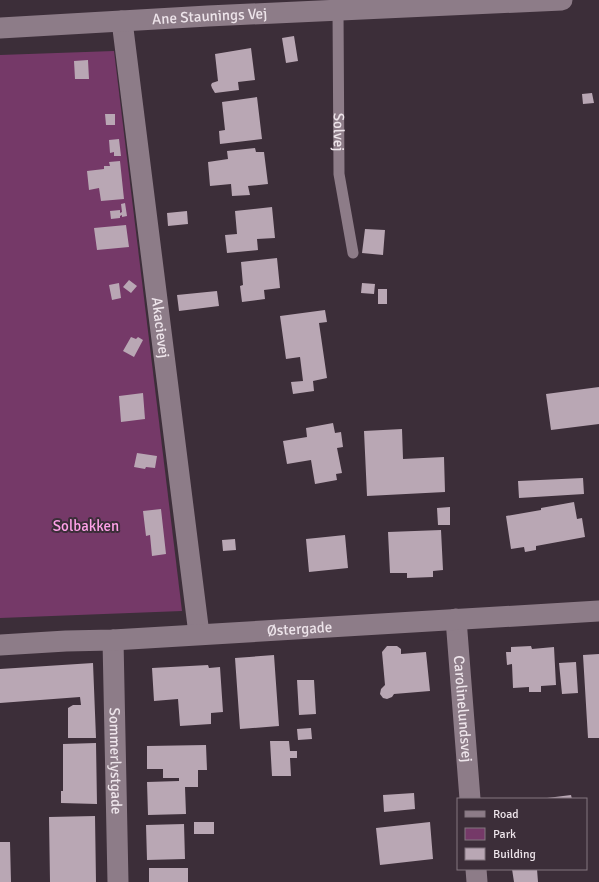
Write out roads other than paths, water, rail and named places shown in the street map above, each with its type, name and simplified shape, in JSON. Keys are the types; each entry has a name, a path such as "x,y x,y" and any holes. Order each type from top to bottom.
{"street":[{"name":"Ane Staunings Vej","path":"0,28 122,21 207,8 338,10 562,0"},
{"name":"Akacievej","path":"122,21 199,634"},
{"name":"Østergade","path":"0,645 113,640 599,611"},
{"name":"Carolinelundsvej","path":"456,619 470,798"},
{"name":"Sommerlystgade","path":"113,640 118,882"},
{"path":"476,870 477,882"}],"lane":[{"name":"Solvej","path":"338,10 339,174 353,253"}],"park label":[{"name":"Solbakken","path":"86,526"}]}
